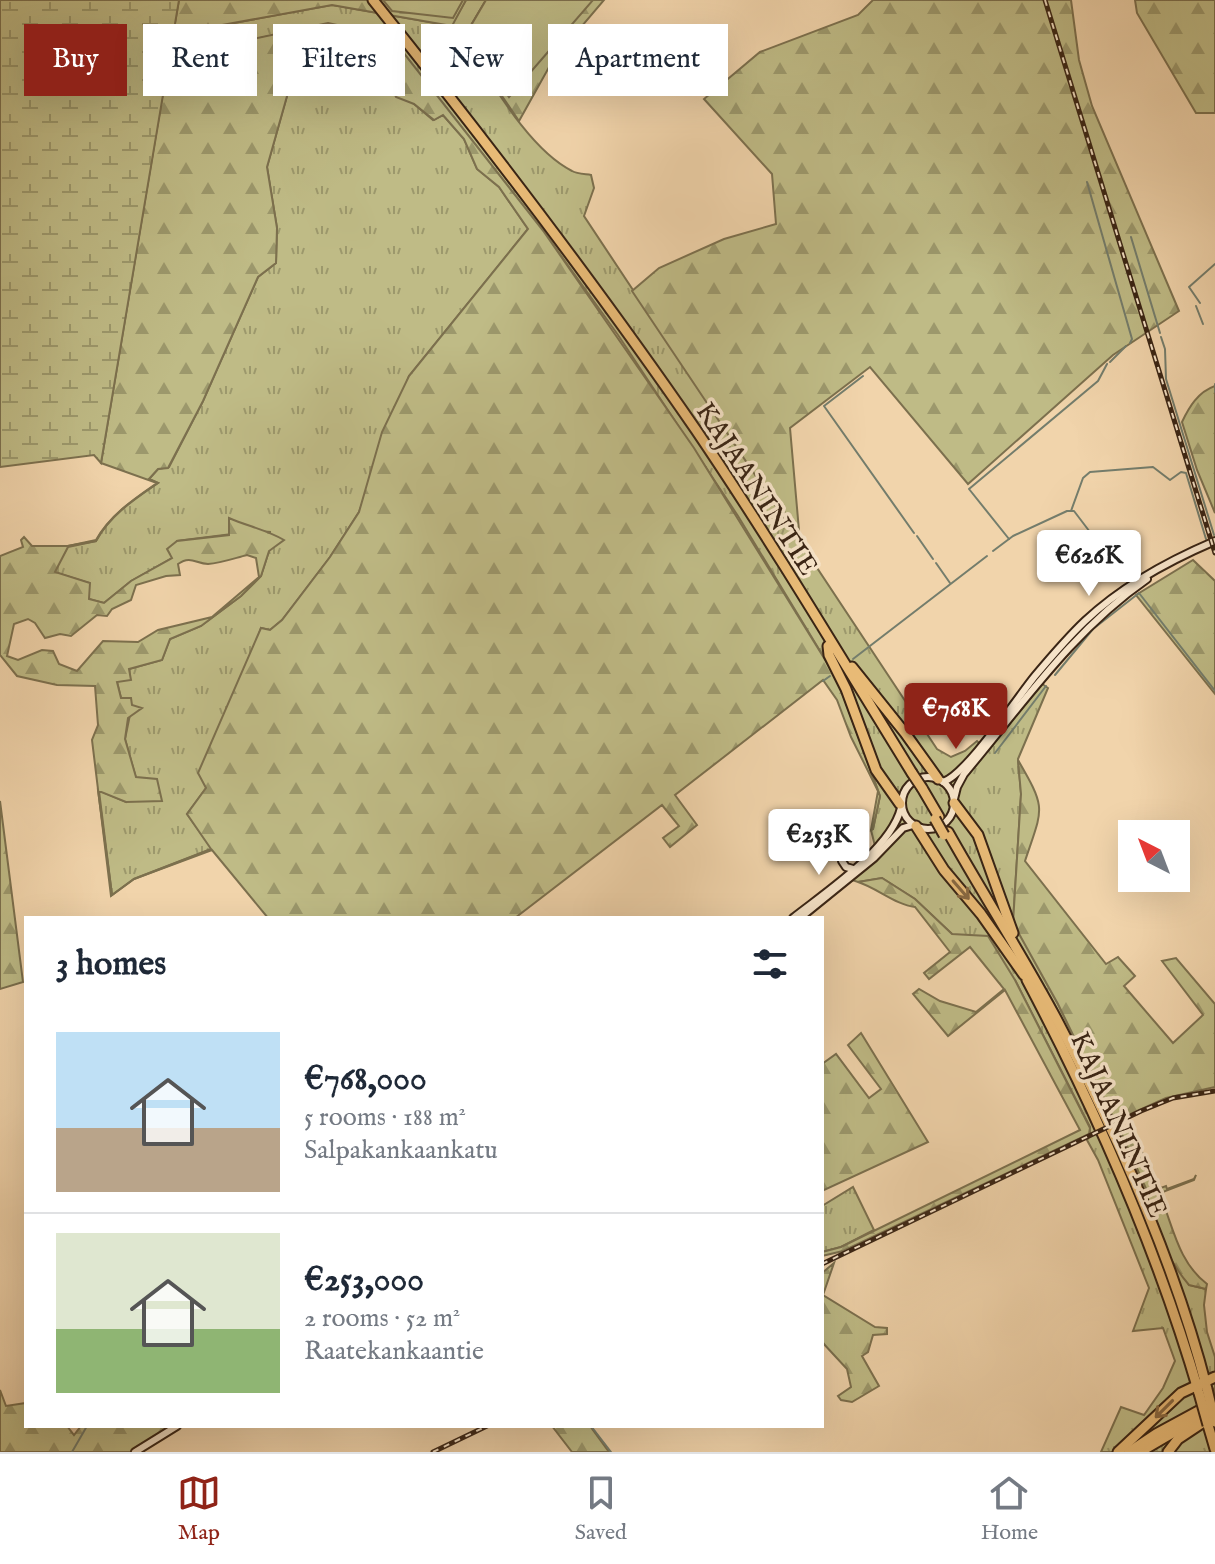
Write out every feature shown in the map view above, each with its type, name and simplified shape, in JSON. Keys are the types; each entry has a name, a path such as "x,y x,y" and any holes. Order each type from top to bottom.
{"highway":[{"name":"KAJAANINTIE","path":"373,0 471,121 556,235 693,434 920,789 1083,1072 1140,1198 1178,1297 1196,1369"},
{"path":"901,806 876,770 851,700 829,655 830,645 839,648 940,781"},
{"path":"915,826 944,870 1028,975 1032,970 1006,916 978,835 954,801"},
{"name":"KAJAANINTIE","path":"1028,975 1114,1157 1148,1241 1202,1387 1215,1449"},
{"path":"1140,1198 1153,1202"},
{"path":"1118,1452 1186,1390 1196,1369 1215,1376 1202,1387 1186,1390"},
{"path":"1129,1452 1215,1402"},
{"path":"1140,1452 1215,1412"},
{"path":"1168,1452 1178,1439 1215,1412"}],"main road":[{"path":"795,916 853,869 893,830 903,793 913,781 923,777 949,780 966,763 1035,676 1078,628 1130,584 1215,541"},
{"path":"802,916 866,865 903,828 915,826 930,829 941,826 951,817 957,787 964,774 1062,654 1105,611 1158,569"},
{"path":"940,781 950,789 954,801"},
{"path":"901,806 906,819 915,826"},
{"path":"842,861 846,867 853,869"},
{"path":"135,1452 174,1428"}],"green space":[{"path":"0,0 179,0 175,24 143,24 143,96 163,96 101,463 94,455 0,467"},
{"path":"179,0 466,0 453,24 332,5 228,24 175,24"},
{"path":"383,0 463,0 453,18 392,11"},
{"path":"466,0 486,0 472,24 452,24"},
{"path":"486,0 604,0 584,24 548,24 548,69 519,121 502,96 532,96 532,24 472,24"},
{"path":"486,0 593,0 572,24 548,24 548,52 532,70 532,24 472,24"},
{"path":"873,0 1071,0 1079,60 1092,106 1179,311 1113,355 968,484 870,367 790,428 800,542 632,291 659,268 724,239 776,224 772,174 704,99 708,96 728,96 728,79 760,52 858,15"},
{"path":"1135,0 1215,0 1215,113 1196,113 1137,13"},
{"path":"332,5 440,24 421,24 421,75 405,55 405,24 273,24 273,35 257,39 257,24 228,24"},
{"path":"273,35 273,96 287,96 267,167 277,228 276,263 258,277 203,401 168,468 158,469 149,479 158,483 116,515 96,541 68,547 55,572 90,583 89,599 104,603 131,581 172,558 167,549 177,541 229,535 229,518 284,540 269,551 261,576 241,596 201,626 170,639 162,660 129,669 131,680 117,682 121,698 131,698 132,705 142,708 128,718 125,739 136,777 157,779 162,801 126,802 99,791 112,895 134,879 111,896 92,740 98,725 95,686 57,685 17,676 0,655 0,556 23,547 21,540 24,537 32,546 68,546 96,540 108,523 115,515 131,501 157,483 101,463 162,96 257,96 257,38","holes":["247,555 256,558 259,577 212,617 158,630 138,642 103,641 77,671 59,664 53,651 42,650 18,660 7,656 14,624 28,619 35,623 45,638 60,634 71,636 97,615 107,616 112,609 131,600 136,585 180,575 178,564 183,561 208,564"]},
{"path":"405,55 421,75 421,96 437,96 544,232 694,448 837,679 880,796 873,829 878,791 851,737 837,700 823,680 675,795 697,825 670,847 663,838 679,826 662,805 518,916 266,916 212,850 134,879 211,849 187,814 206,788 198,773 261,628 270,630 282,620 330,557 359,512 382,432 409,376 528,229 499,187 477,169 464,139 443,115 434,120 414,104 396,97 405,96"},
{"path":"405,78 414,104 433,120 443,115 464,139 477,169 499,187 528,229 409,376 359,512 330,557 282,620 270,630 261,628 206,788 187,814 212,849 134,879 112,895 98,790 126,802 136,778 125,739 132,705 121,698 117,682 129,669 162,660 170,639 201,626 241,596 261,576 269,551 270,532 177,541 172,558 131,581 104,603 89,599 89,583 54,572 68,546 96,541 115,515 158,483 149,479 158,469 169,467 203,401 258,277 276,263 277,228 267,167 287,96 405,96"},
{"path":"437,96 500,96 525,130 556,161 572,171 591,175 594,188 584,216 937,749 951,757 977,741 988,751 1041,683 1048,688 1018,759 1021,794 1013,922 1058,1004 1115,1121 1090,1135 1090,1127 1015,980 952,934 915,899 882,878 852,880 875,846 871,830 880,796 837,679 738,516 618,335 544,232"},
{"path":"1215,386 1215,513 1182,422 1195,401"},
{"path":"1193,560 1215,581 1215,694 1136,595"},
{"path":"1018,760 1034,789 1039,809 1025,861 1106,964 1118,957 1135,976 1124,986 1173,1043 1203,1015 1162,961 1176,958 1215,1004 1215,1087 1166,1098 1115,1121 1058,1004 1013,923 1021,794"},
{"path":"0,801 23,982 0,989"},
{"path":"882,878 915,899 952,934 988,936 1015,980 1090,1128 1089,1134 843,1251 824,1256 824,1251 841,1247 1080,1130 1005,990 948,1036 913,994 919,989 940,1001 976,1012 1004,989 970,947 929,979 924,973 950,952 915,907 858,882"},
{"path":"861,1033 928,1142 824,1190 824,1063 836,1054 869,1098 881,1089 848,1045"},
{"path":"1117,1123 1147,1190 1157,1186 1158,1189 1166,1186 1167,1189 1194,1179 1196,1175 1194,1180 1160,1193 1165,1208 1158,1205 1154,1209 1154,1218 1189,1285 1206,1289 1207,1332 1215,1357 1215,1452 1101,1452 1121,1407 1144,1415 1163,1388 1175,1361 1163,1328 1133,1331 1149,1288 1098,1160 1087,1140"},
{"path":"1130,1125 1157,1186 1147,1191 1120,1130"},
{"path":"853,1187 874,1230 841,1247 824,1251 824,1205"},
{"path":"1158,1205 1165,1208 1180,1249 1191,1268 1207,1284 1206,1289 1189,1285 1171,1259 1155,1219 1154,1209"},
{"path":"834,1263 824,1292 824,1271"},
{"path":"824,1296 875,1327 887,1328 887,1334 873,1335 868,1352 862,1356 879,1386 852,1402 841,1400 838,1396 851,1387 847,1369 824,1344"},
{"path":"0,1390 6,1406 24,1403 24,1428 69,1428 74,1435 79,1428 168,1428 130,1452 0,1452"},
{"path":"554,1428 591,1428 609,1452 572,1452"}],"waterway":[{"path":"1087,182 1132,339 1130,343"},
{"path":"1131,237 1160,333"},
{"path":"1200,303 1189,287 1215,264"},
{"path":"1196,306 1203,324"},
{"path":"1161,337 1165,349 1166,379 1214,535"},
{"path":"1110,362 1126,346"},
{"path":"1009,539 969,489 1098,381 1107,364"},
{"path":"863,376 824,406 914,533"},
{"path":"1215,384 1215,392"},
{"path":"1071,511 1083,478 1090,472 1153,467 1170,480 1181,472 1186,473 1206,539"},
{"path":"993,551 1013,536 1067,511 1074,511 1093,536"},
{"path":"917,536 933,559"},
{"path":"853,659 987,556"},
{"path":"936,563 950,583"},
{"path":"1055,675 1093,629 1139,593 1215,691"},
{"path":"823,681 830,676"},
{"path":"995,753 1046,686"},
{"path":"72,1452 86,1428"},
{"path":"593,1428 611,1452"}],"railway":[{"path":"1045,0 1215,553"},
{"path":"824,1263 1141,1111 1173,1098 1215,1091"},
{"path":"433,1452 483,1428"}]}
